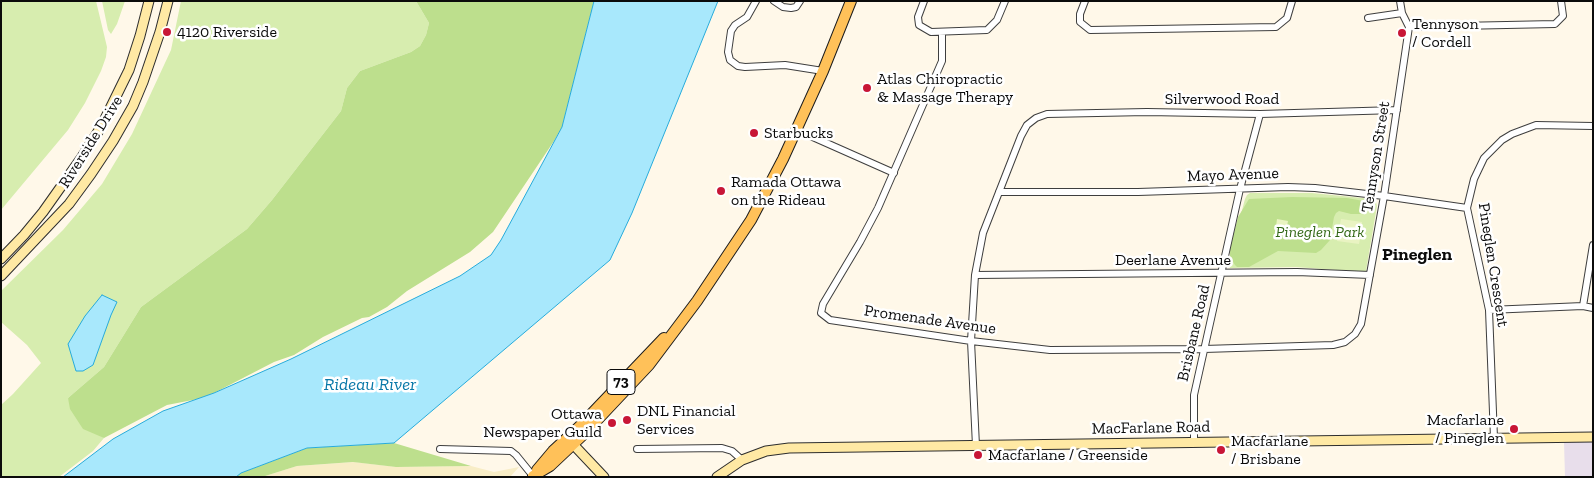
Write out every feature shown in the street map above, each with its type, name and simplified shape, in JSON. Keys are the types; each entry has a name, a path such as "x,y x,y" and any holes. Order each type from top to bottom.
{"main road":[{"name":"73","path":"532,476 544,461 570,441 642,359 677,327 708,285 751,220 783,159 823,71 851,1"}],"street":[{"name":"Riverside Drive","path":"1,259 19,242 43,212 101,127 128,70 140,36 149,1"},
{"name":"Riverside Drive","path":"1,276 69,204 113,141 133,106 143,82 158,39 168,1"},
{"path":"756,1 747,17 730,31 728,52 730,60 738,66 744,67 786,65 823,71"},
{"path":"774,1 783,7 791,8 800,1"},
{"path":"924,1 918,17 919,25 931,32 987,30 997,20 1004,1"},
{"path":"1085,1 1080,14 1080,22 1090,30 1276,28 1287,18 1292,1"},
{"path":"1400,1 1402,13 1409,27 1555,24 1563,16 1561,1"},
{"path":"1368,18 1402,13"},
{"name":"Tennyson Street","path":"1346,342 1355,334 1361,324 1384,196 1409,27"},
{"name":"Promenade Avenue","path":"942,32 942,61 894,173 860,242 823,304 821,313 830,320 971,341 1050,350 1333,346 1346,342"},
{"name":"Silverwood Road","path":"999,192 1020,136 1027,125 1036,118 1047,114 1146,112 1260,114 1397,110"},
{"name":"Brisbane Road","path":"1194,442 1194,395 1240,189 1260,114"},
{"name":"Pineglen Crescent","path":"1494,438 1489,310 1467,208 1474,179 1484,158 1502,140 1512,134 1536,125 1593,126"},
{"path":"797,130 894,173"},
{"name":"Mayo Avenue","path":"999,192 1138,192 1240,189 1250,187 1314,188 1467,208"},
{"path":"976,446 971,341 975,275 983,233 999,192"},
{"path":"1583,306 1593,245"},
{"name":"Deerlane Avenue","path":"975,275 1297,272 1370,275"},
{"path":"1489,310 1583,306 1593,308"},
{"name":"MacFarlane Road","path":"717,477 742,460 766,451 789,448 1593,437"},
{"path":"570,441 604,477"},
{"path":"638,449 722,448 732,451 742,460"},
{"path":"440,449 511,451 532,476"}],"shaded area":[{"path":"1564,442 1593,442 1593,477 1565,477"},
{"path":"354,462 397,467 471,466 494,472 519,467 510,477 262,477 297,466"}],"green space":[{"path":"1,1 96,1 107,47 101,71 85,103 68,130 1,210"},
{"path":"102,1 125,1 117,24 111,34 108,30"},
{"path":"181,1 416,1 429,23 426,35 420,46 411,52 360,71 347,88 341,111 247,229 141,307 104,367 68,398 86,425 104,438 93,451 59,477 1,477 1,405 41,363 27,345 1,322 1,291 63,230 102,184 132,134 171,50"},
{"path":"416,1 594,1 562,127 493,232 470,252 407,291 387,307 323,337 294,355 274,362 214,393 198,399 167,405 104,438 83,429 70,409 68,398 104,367 141,307 247,229 341,111 347,88 360,71 411,52 420,46 426,35 429,23"},
{"name":"Pineglen Park","path":"1250,193 1312,193 1372,199 1376,202 1377,206 1366,271 1296,267 1230,268 1228,263 1245,199"},
{"path":"1292,197 1347,198 1369,202 1372,207 1362,214 1339,211 1336,213 1330,240 1316,253 1278,251 1249,267 1237,267 1230,257 1230,248 1238,217 1249,199"},
{"path":"1277,219 1288,221 1285,236 1275,234"},
{"path":"1341,219 1362,222 1361,232 1339,229"},
{"path":"1339,231 1361,234 1359,244 1337,241"},
{"path":"394,443 471,466 396,467 353,462 297,466 262,477 236,477 241,473 307,448"}],"water":[{"name":"Rideau River","path":"594,1 718,1 632,213 610,260 394,443 307,448 241,473 236,477 63,477 113,439 163,411 214,393 291,359 460,276 491,255 562,127"},
{"path":"102,295 117,302 93,365 83,371 76,371 68,344 85,316"}],"place":[{"name":"4120 Riverside","path":"167,32"},
{"name":"Tennyson / Cordell","path":"1402,33"},
{"name":"Atlas Chiropractic & Massage Therapy","path":"867,88"},
{"name":"Starbucks","path":"754,133"},
{"name":"Ramada Ottawa on the Rideau","path":"721,191"},
{"name":"DNL Financial Services","path":"627,420"},
{"name":"Ottawa Newspaper Guild","path":"612,423"},
{"name":"Macfarlane / Pineglen","path":"1514,429"},
{"name":"Macfarlane / Brisbane","path":"1221,450"},
{"name":"Macfarlane / Greenside","path":"978,455"}],"district":[{"name":"Pineglen","path":"1417,255"}]}
